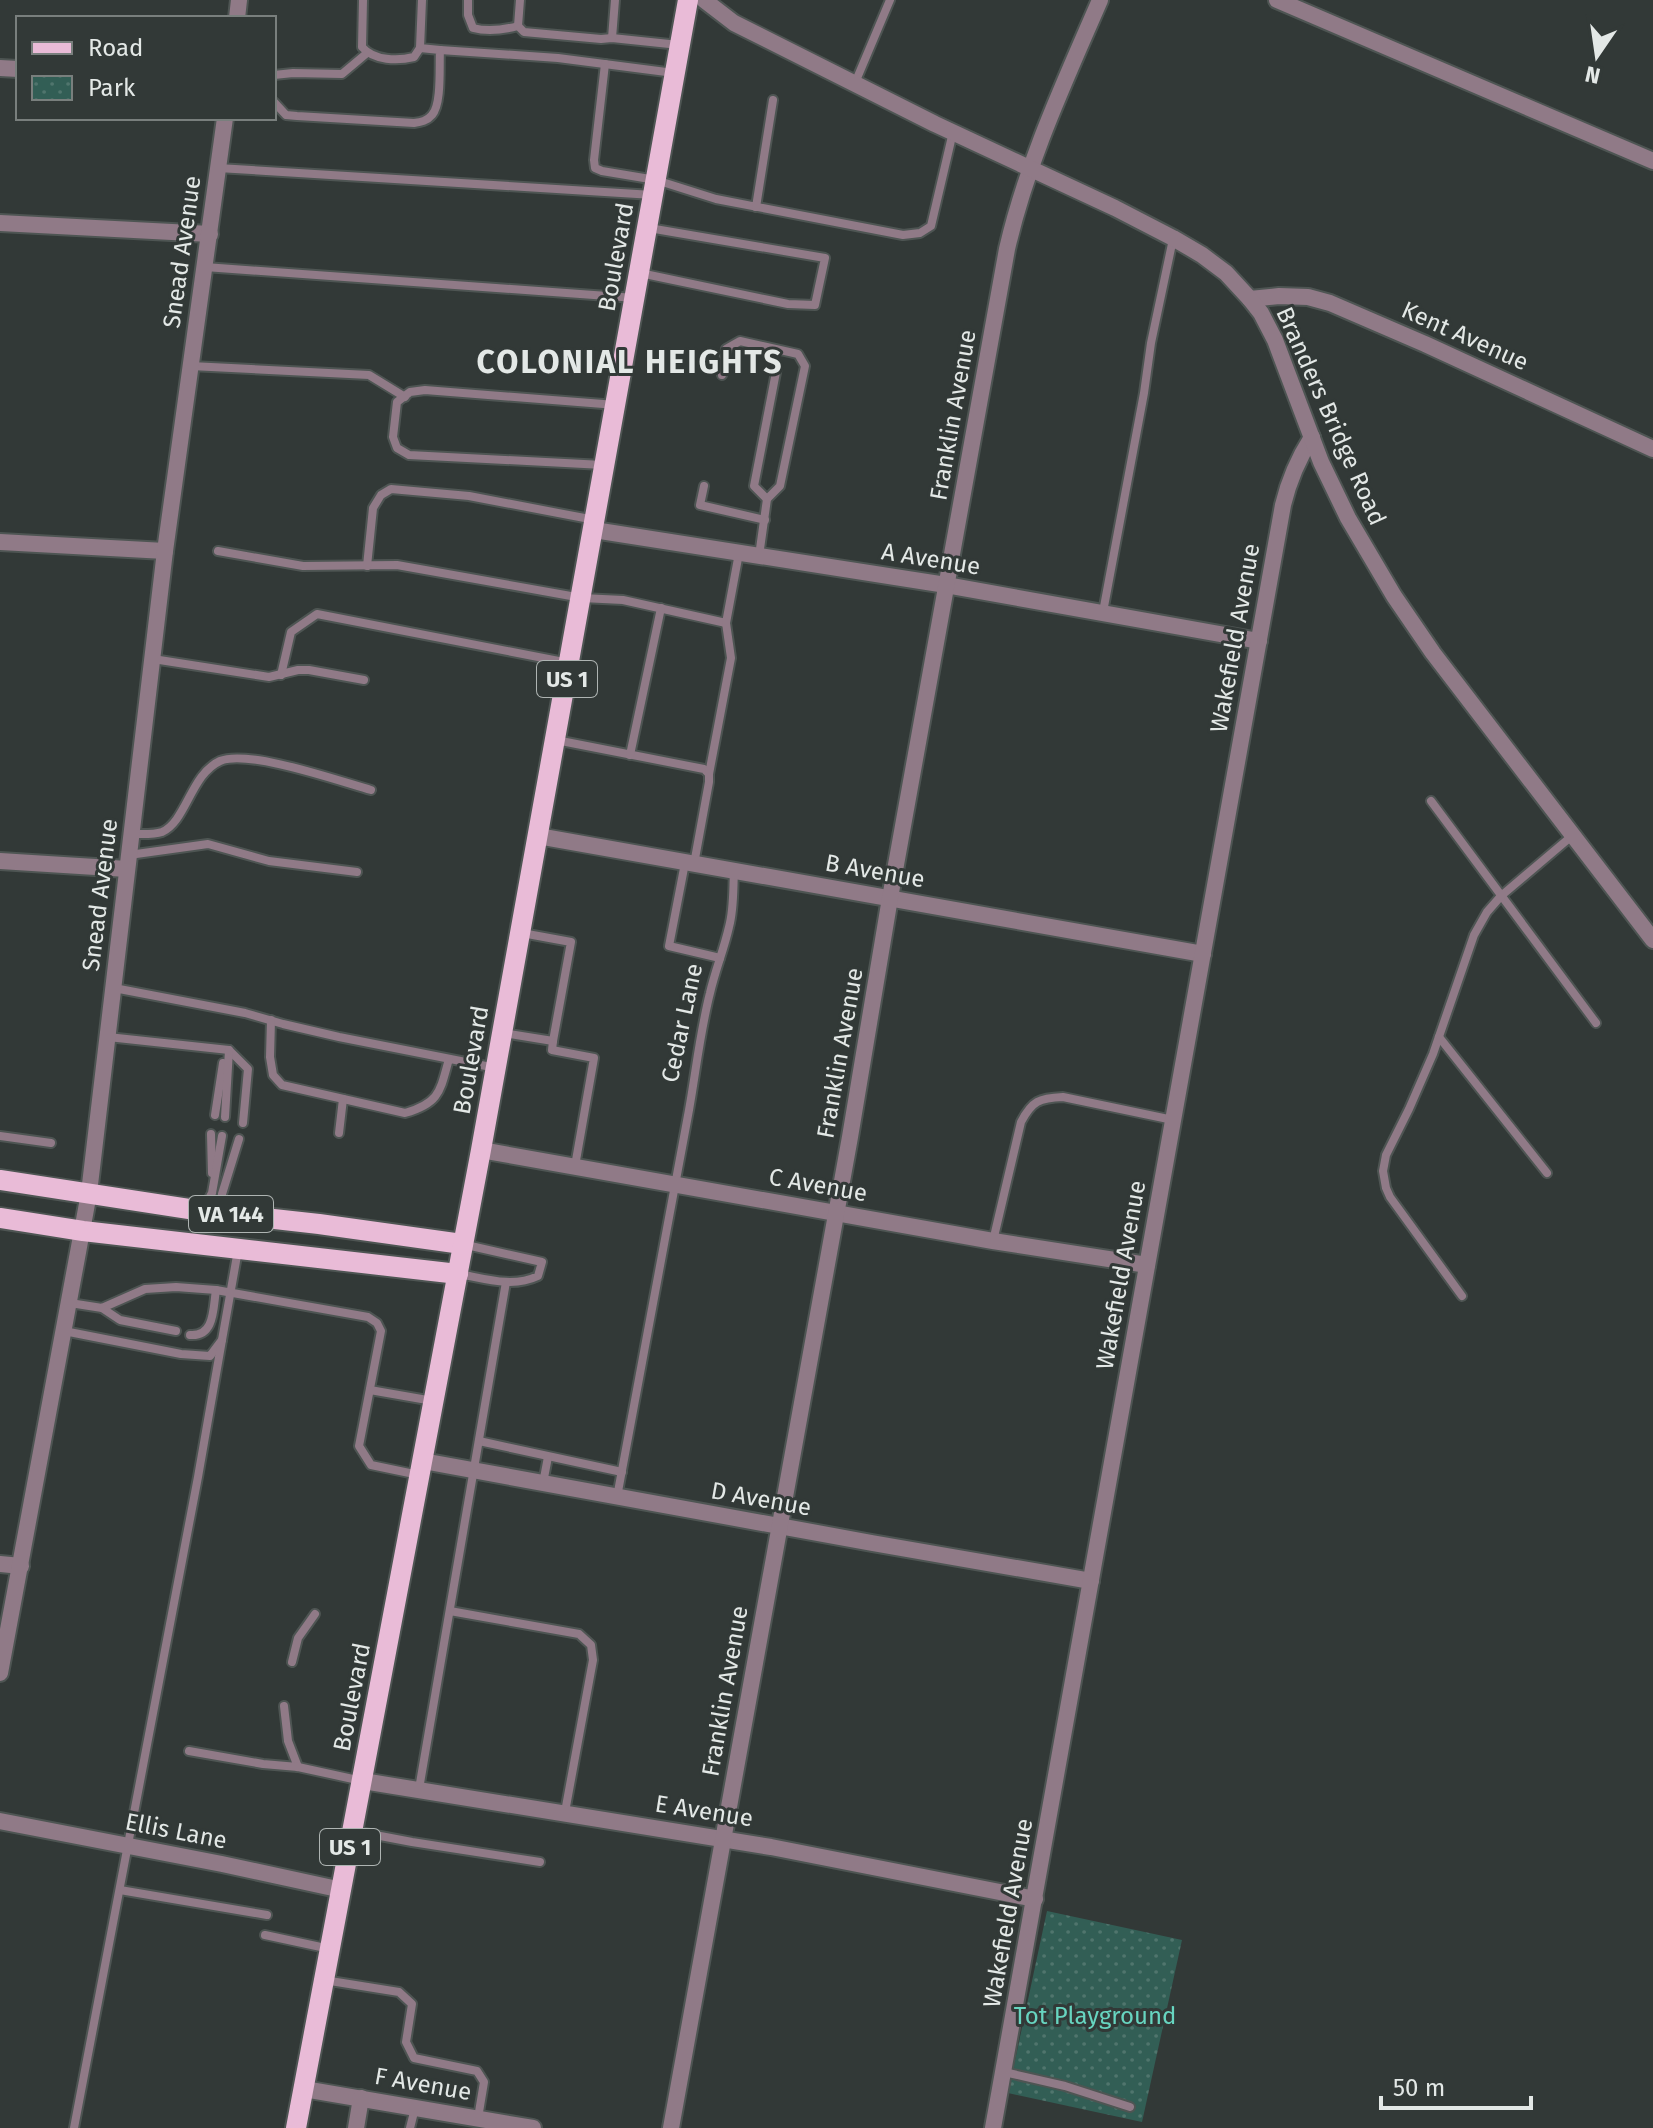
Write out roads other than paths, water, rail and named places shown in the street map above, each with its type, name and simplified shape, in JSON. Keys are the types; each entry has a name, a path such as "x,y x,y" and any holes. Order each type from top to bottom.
{"main road":[{"name":"Boulevard","path":"296,2128 503,1033 688,0"},
{"name":"VA 144","path":"0,1180 211,1206 462,1244"},
{"name":"VA 144","path":"0,1218 83,1231 458,1274"}],"street":[{"name":"Branders Bridge Road","path":"704,0 734,23 1115,208 1173,238 1226,273 1261,313 1275,340 1321,462 1348,518 1394,596 1433,653 1653,940"},
{"name":"Franklin Avenue","path":"671,2128 1007,249 1030,168 1100,0"},
{"path":"1277,0 1653,161"},
{"name":"Snead Avenue","path":"0,1673 89,1193 165,551 225,120"},
{"path":"0,223 210,234"},
{"name":"Kent Avenue","path":"1250,299 1308,297 1330,303 1653,449"},
{"name":"Wakefield Avenue","path":"993,2128 1288,483 1312,437"},
{"name":"A Avenue","path":"595,525 739,553 946,585 1259,641"},
{"path":"0,542 165,551"},
{"name":"B Avenue","path":"538,836 1203,954"},
{"path":"0,861 128,862"},
{"name":"C Avenue","path":"481,1150 993,1241 1147,1265"},
{"name":"D Avenue","path":"422,1468 474,1470 1091,1581"},
{"path":"0,1564 21,1566"},
{"name":"E Avenue","path":"363,1781 723,1838 1035,1899"},
{"name":"Ellis Lane","path":"0,1821 342,1890"},
{"name":"F Avenue","path":"304,2089 533,2128"},
{"path":"356,2128 361,2098"}],"lane":[{"path":"363,0 362,47 376,57 403,60 414,57 420,48 422,0"},
{"path":"468,0 468,15 473,28 496,30 518,26"},
{"path":"520,0 518,26 524,32 680,45"},
{"path":"612,38 615,0"},
{"path":"855,83 890,0"},
{"path":"420,48 558,58 676,73"},
{"path":"276,104 286,115 414,123 425,121 434,113 438,95 440,50"},
{"path":"276,75 342,74 367,53"},
{"path":"605,64 595,168 655,188 903,235 920,233 931,226 953,132"},
{"path":"756,207 773,100"},
{"path":"218,168 655,188"},
{"path":"640,273 788,304 815,305 825,258 648,228"},
{"path":"1103,612 1173,238"},
{"path":"205,267 636,298"},
{"path":"722,375 726,349 740,341 798,354 805,366 780,486 767,499 759,556"},
{"path":"191,366 369,375 405,397"},
{"path":"767,499 754,486 777,367"},
{"path":"606,465 409,455 397,448 393,437 397,402 410,392 425,390 617,405"},
{"path":"704,486 700,505 765,520"},
{"path":"367,566 373,508 381,495 391,489 469,496 595,525"},
{"path":"218,551 303,566 397,565 582,598 623,600 726,623"},
{"path":"720,958 669,946 690,863 731,658 726,623 739,553"},
{"path":"630,755 661,608"},
{"path":"281,675 291,632 317,614 570,663"},
{"path":"152,658 269,677 309,670 364,680"},
{"path":"556,740 704,769 709,774"},
{"path":"131,834 159,833 168,828 198,781 212,767 222,761 241,757 371,790"},
{"path":"1431,801 1596,1023"},
{"path":"1462,1296 1390,1197 1383,1171 1386,1155 1439,1037 1474,935 1487,912 1501,896 1574,834"},
{"path":"128,862 208,844 269,861 357,872"},
{"name":"Cedar Lane","path":"617,1497 689,1110 697,1047 730,926 734,870"},
{"path":"521,932 571,942 552,1050 594,1058 575,1167"},
{"path":"113,988 245,1013 325,1034 496,1068"},
{"path":"271,1020 273,1075 282,1085 405,1113 423,1108 440,1092 449,1059"},
{"path":"503,1033 553,1041"},
{"path":"107,1037 227,1050 248,1069 243,1123"},
{"path":"1439,1037 1547,1173"},
{"path":"220,1116 227,1050"},
{"path":"993,1241 1021,1122 1037,1101 1063,1097 1173,1120"},
{"path":"339,1133 343,1099"},
{"path":"211,1134 211,1206"},
{"path":"0,1136 51,1143"},
{"path":"211,1206 222,1136"},
{"path":"211,1206 222,1194 239,1139"},
{"path":"458,1274 526,1282 538,1276 542,1262 462,1244"},
{"path":"74,2128 129,1846 238,1248"},
{"path":"419,1789 506,1282"},
{"path":"102,1308 145,1289 176,1287 216,1290 368,1317 377,1323 381,1331 359,1446 371,1465 422,1468"},
{"path":"190,1335 204,1333 209,1328 216,1290"},
{"path":"70,1303 102,1308 120,1320 176,1331"},
{"path":"64,1331 181,1354 210,1356 222,1340"},
{"path":"370,1390 434,1401"},
{"path":"479,1441 622,1472"},
{"path":"543,1483 548,1457"},
{"path":"450,1611 579,1634 591,1645 593,1660 565,1812"},
{"path":"292,1662 298,1638 315,1614"},
{"path":"284,1706 288,1741 298,1767"},
{"path":"189,1751 298,1767 363,1781"},
{"path":"353,1831 540,1862"},
{"path":"120,1890 267,1915"},
{"path":"265,1935 330,1949"},
{"path":"324,1980 399,1992 412,2004 406,2042 414,2058 477,2071 484,2082 478,2118"},
{"path":"1003,2072 1065,2086 1130,2107"},
{"path":"410,2128 415,2107"}],"district":[{"name":"COLONIAL HEIGHTS","path":"630,362"}],"park label":[{"name":"Tot Playground","path":"1095,2016"}]}
